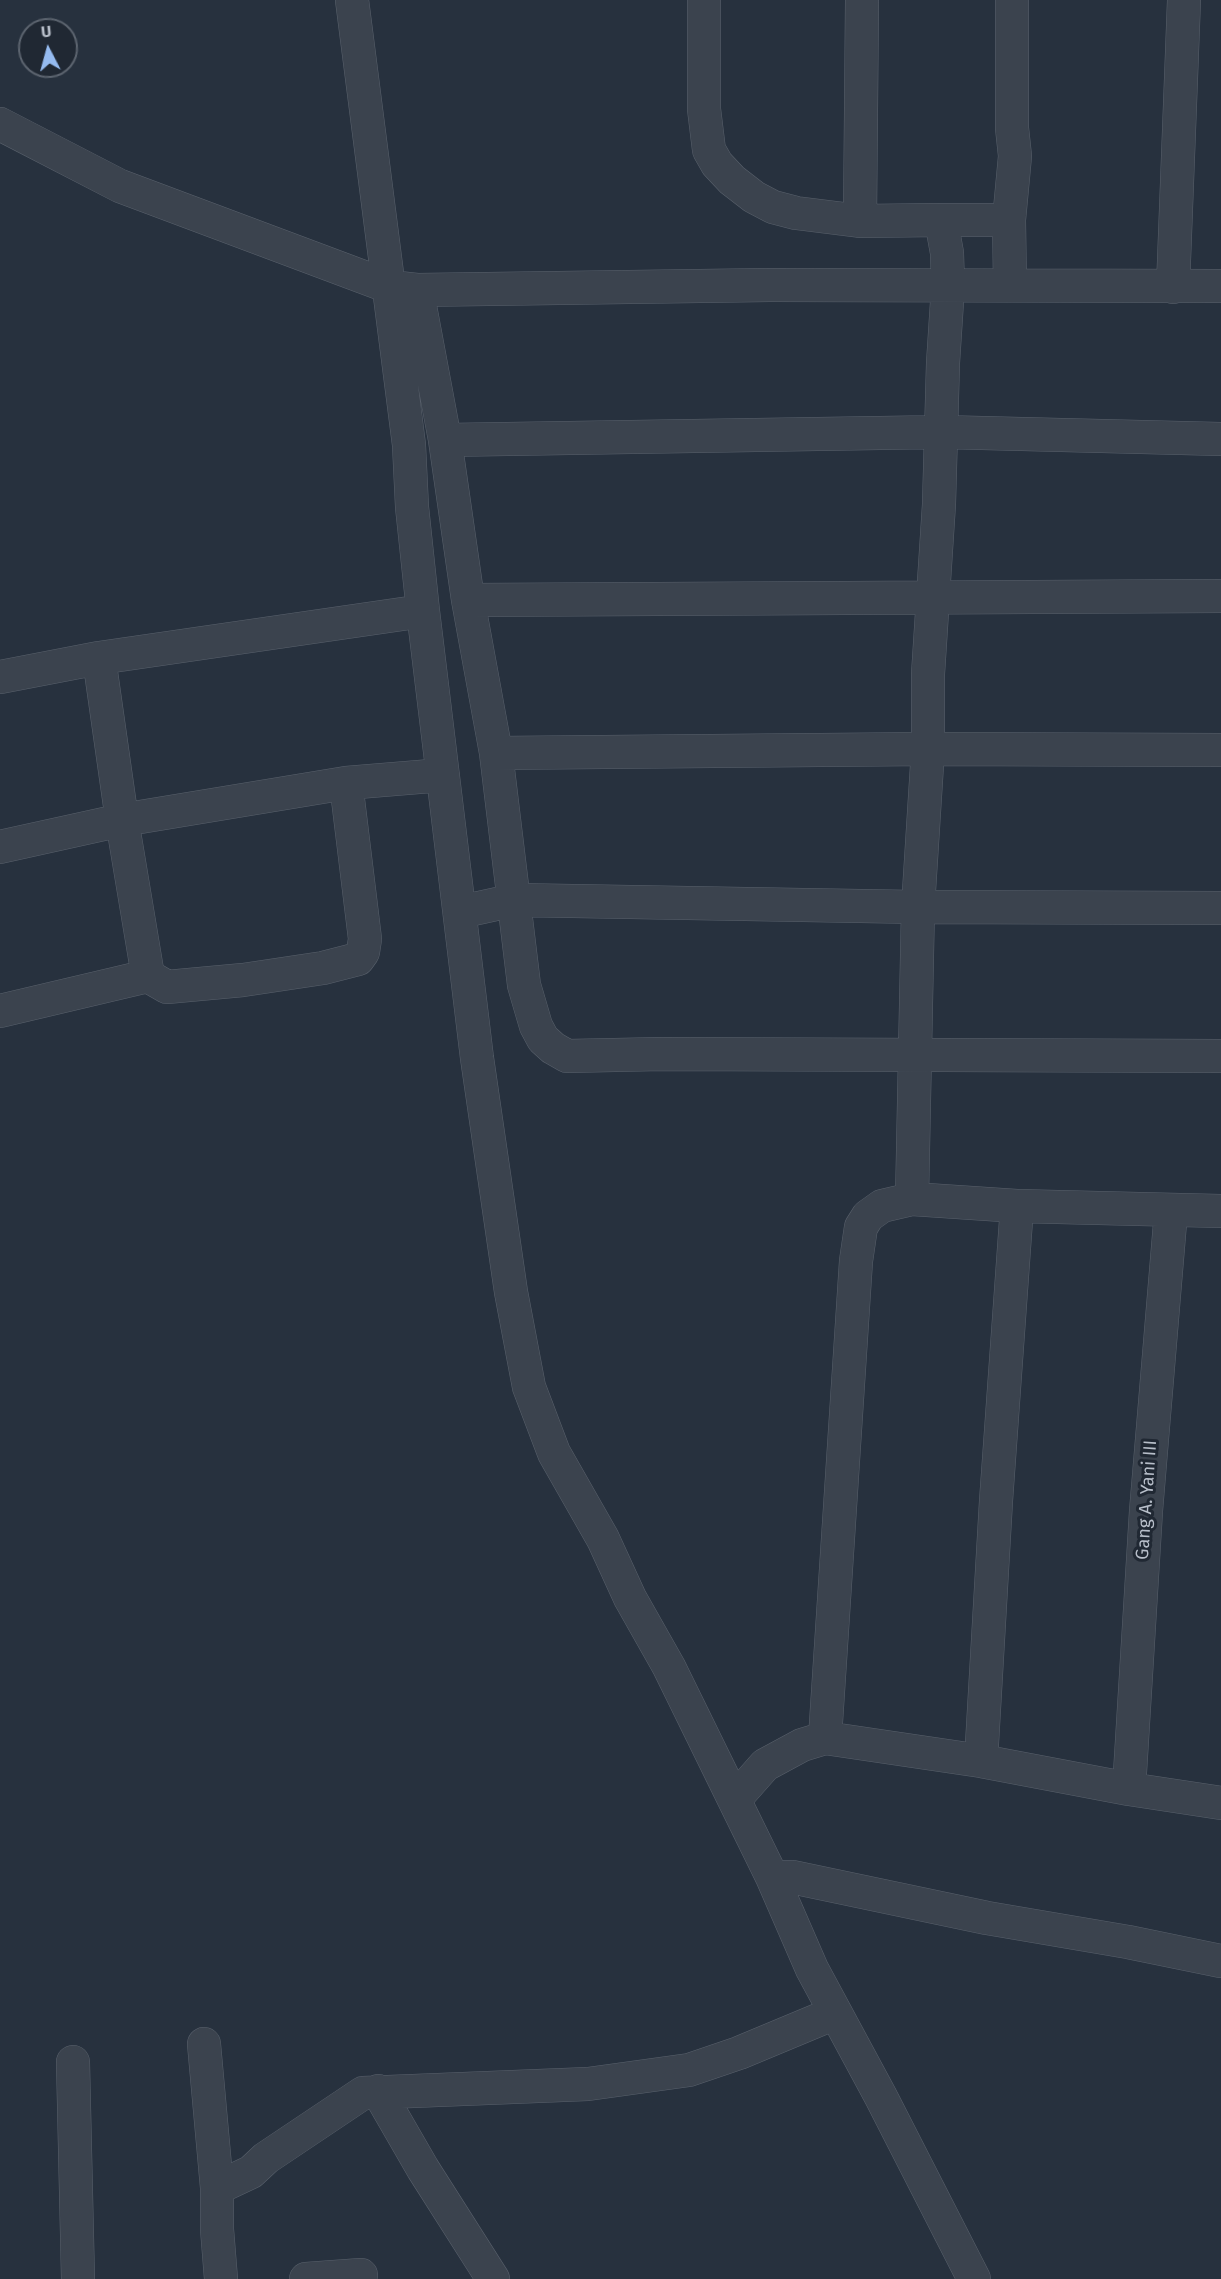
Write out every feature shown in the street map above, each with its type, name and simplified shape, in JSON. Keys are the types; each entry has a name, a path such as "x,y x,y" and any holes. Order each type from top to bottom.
{"street":[{"path":"352,0 373,177 445,440 468,600 496,753 524,985 536,1026 543,1039 567,1056 662,1054 1221,1056"},
{"path":"704,0 704,109 709,150 717,164 732,180 754,197 773,207 823,217 860,221 1009,220"},
{"path":"860,221 862,0"},
{"path":"1010,285 1009,220 1014,168 1012,0"},
{"path":"1173,287 1184,0"},
{"path":"0,124 120,186 404,288 770,285 1221,286"},
{"path":"912,1199 918,907 928,749 928,674 948,286 947,253 941,220"},
{"path":"404,288 412,507 423,611 477,1058 509,1281 529,1387 554,1453 603,1539 630,1598 669,1667 735,1799 812,1969 974,2279"},
{"path":"445,440 942,432 1221,439"},
{"path":"468,600 1221,596"},
{"path":"0,677 99,658 423,611"},
{"path":"99,658 122,820 148,976"},
{"path":"496,753 928,749 1221,750"},
{"path":"0,847 122,820 346,783 443,775"},
{"path":"0,1011 148,976 167,987 189,986 312,969 358,959 363,952 365,939 346,783"},
{"path":"460,912 515,900 918,907 1221,908"},
{"path":"825,1738 856,1261 861,1227 868,1216 875,1210 912,1199 1017,1206 1221,1211"},
{"path":"981,1761 996,1501 1017,1206"},
{"name":"Gang A. Yani III","path":"1129,1789 1146,1511 1171,1211"},
{"path":"735,1799 765,1765 802,1745 825,1738 981,1761 1129,1789 1221,1803"},
{"path":"772,1878 792,1877 987,1918 1128,1942 1221,1961"},
{"path":"217,2188 251,2172 266,2158 371,2092 578,2085 689,2070 739,2053 835,2013"},
{"path":"204,2044 217,2188 217,2229 221,2279"},
{"path":"73,2062 78,2279"},
{"path":"371,2092 493,2279"},
{"path":"306,2279 361,2275"}]}
